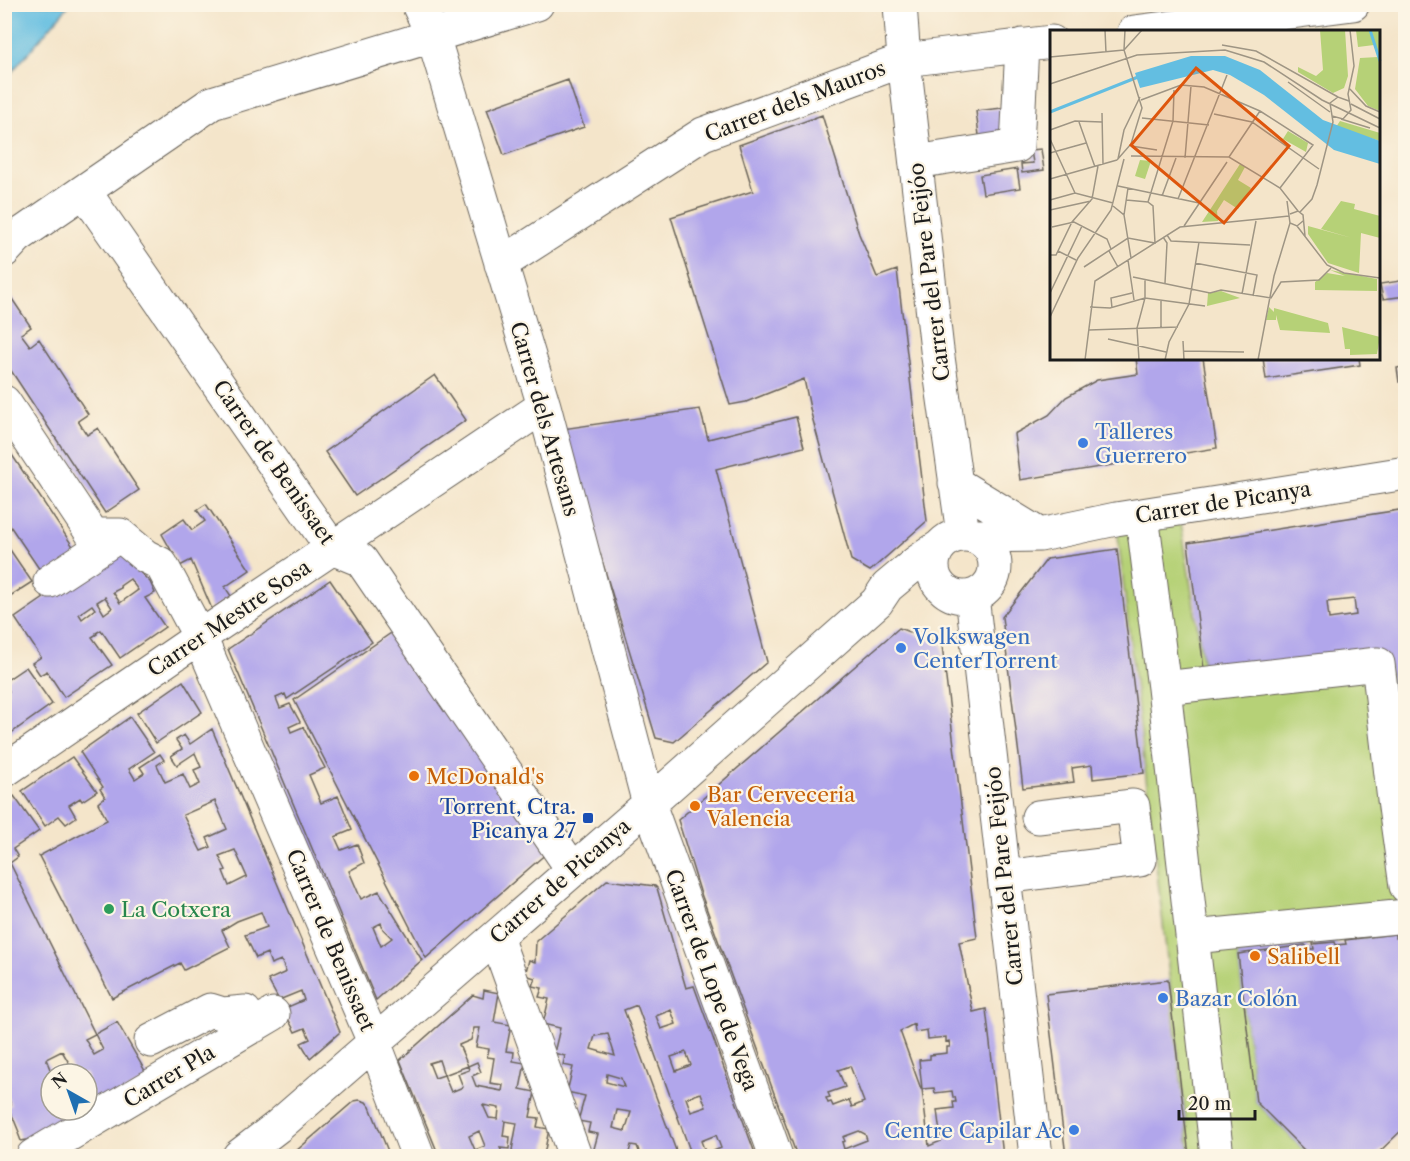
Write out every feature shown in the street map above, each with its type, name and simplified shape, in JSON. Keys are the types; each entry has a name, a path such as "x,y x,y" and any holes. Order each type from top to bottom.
{"street":[{"name":"Carrer dels Artesans","path":"418,4 433,36 544,406 649,804"},
{"path":"4,251 17,237 212,103 537,4"},
{"name":"Carrer del Pare Feijóo","path":"900,4 904,60 937,350 955,483 958,539"},
{"path":"1150,30 1353,4"},
{"path":"916,162 1017,146 1037,43"},
{"name":"Carrer dels Mauros","path":"501,264 703,134 904,60 1037,43"},
{"name":"Carrer de Benissaet","path":"84,191 332,548 361,560 573,870"},
{"path":"4,402 93,535 120,535"},
{"name":"Carrer Mestre Sosa","path":"4,771 544,406"},
{"name":"Carrer de Picanya","path":"239,1156 279,1143 374,1042 649,804 877,602 887,587 958,539 1040,535 1116,519 1406,473"},
{"path":"955,483 1040,535"},
{"path":"1142,515 1218,1156"},
{"path":"50,581 120,535"},
{"name":"Carrer de Benissaet","path":"120,535 145,556 161,564 200,637 374,1042 418,1156"},
{"name":"Carrer de Picanya","path":"995,566 1040,535"},
{"path":"877,602 982,592 994,576 995,566 994,556 989,546 982,540 958,539 934,556 934,574 938,583 958,593"},
{"name":"Carrer del Pare Feijóo","path":"958,593 1004,877 1036,1156"},
{"path":"1164,688 1378,664 1400,799 1406,886"},
{"name":"Carrer de Lope de Vega","path":"649,804 776,1156"},
{"path":"1004,877 1140,860 1133,806 1038,817"},
{"path":"1193,937 1406,916"},
{"path":"496,937 575,1156"},
{"name":"Carrer Pla","path":"33,1156 264,1020 245,1012 223,1014 210,1010 151,1041"}],"green space":[{"path":"1179,509 1205,677 1387,655 1405,802 1405,933 1238,954 1256,1102 1310,1156 1190,1156 1116,519"}],"water":[{"path":"4,5 69,5 5,80"}],"building":[{"path":"568,80 584,127 504,155 487,109"},
{"path":"1002,108 1008,157 982,160 976,111"},
{"path":"822,115 859,234 877,277 897,270 927,521 870,571 851,560 804,379 746,402 730,405 671,217 753,191 739,145"},
{"path":"1041,149 1044,170 1022,173 1021,164 1033,163 1031,150"},
{"path":"1017,169 1020,188 983,194 980,175"},
{"path":"1406,280 1406,296 1383,299 1380,284"},
{"path":"4,287 31,327 21,334 30,346 39,339 88,414 78,421 87,435 98,428 139,490 105,513 4,360"},
{"path":"1136,360 1203,360 1217,448 1020,480 1014,434 1049,415 1066,397 1097,380 1138,374"},
{"path":"1263,360 1359,360 1360,365 1266,379"},
{"path":"1406,366 1406,385 1404,386 1404,381 1399,382 1397,368"},
{"path":"435,375 466,420 355,496 325,452"},
{"path":"700,409 708,439 796,417 804,447 716,469 767,662 674,742 656,738 562,429"},
{"path":"4,443 78,554 44,576 4,517 4,501 8,499 4,493"},
{"path":"206,504 250,570 225,587 231,596 212,609 191,560 180,566 162,534 184,519 192,530 205,521 197,510"},
{"path":"1406,509 1406,766 1387,655 1204,669 1188,543","holes":["1354,599 1356,615 1329,619 1327,602"]},
{"path":"4,541 32,582 7,598 4,594"},
{"path":"1117,549 1144,773 1093,779 1092,765 1072,768 1074,782 1023,788 1002,617 1047,559"},
{"path":"120,553 150,582 155,593 145,598 165,627 120,658 101,630 96,633 92,637 112,665 64,697 47,671 40,675 32,663 41,657 15,618 54,591 57,596","holes":["130,579 138,590 120,603 113,592","105,597 112,608 104,614 97,602","92,605 95,609 82,619 79,614"]},
{"path":"330,580 372,642 287,699 285,694 276,698 280,708 290,704 300,722 289,727 291,732 303,727 325,768 309,775 321,803 338,796 342,805 352,830 335,837 341,850 357,844 364,863 349,871 361,899 379,891 422,960 376,1000 228,649","holes":["381,923 383,929 392,938 381,946 373,927"]},
{"path":"899,628 942,645 977,938 959,942 973,1012 986,1009 1003,1156 797,1156 700,891 678,820","holes":["914,1024 915,1032 927,1030 928,1039 946,1037 946,1042 949,1041 950,1047 947,1047 947,1053 930,1055 930,1059 919,1060 921,1089 900,1031","850,1066 864,1102 852,1107 849,1100 833,1106 831,1102 828,1103 826,1098 830,1097 828,1093 845,1087 838,1070","934,1088 935,1093 952,1091 956,1102 953,1102 954,1108 937,1110 941,1141 929,1146 922,1089","859,1131 865,1134 867,1140 844,1149 843,1137"]},
{"name":"McDonald's","path":"394,631 548,852 426,958 294,700"},
{"path":"26,667 52,704 7,736 4,733 4,694 9,691 4,682"},
{"path":"183,681 202,712 156,743 137,713"},
{"path":"130,717 154,752 129,769 135,779 144,773 140,767 160,754 164,760 157,765 165,782 183,774 190,789 200,784 194,770 201,767 195,753 177,765 171,756 182,749 176,740 184,735 190,744 212,729 340,1032 310,1058 301,1043 310,1039 305,1028 295,1032 283,1009 304,1000 301,991 279,1000 268,980 286,972 281,960 271,964 267,953 256,958 245,935 267,927 261,912 237,921 222,930 230,947 184,970 180,963 112,998 39,856 107,820 98,803 105,797 100,789 103,787 80,752","holes":["215,801 227,829 207,838 211,847 201,851 183,815","235,850 247,877 229,886 223,871 226,870 219,856"]},
{"path":"72,757 97,791 82,801 80,798 69,805 76,817 66,824 59,816 45,826 22,791"},
{"path":"14,796 39,831 13,849 18,857 10,863 95,1034 117,1022 149,1078 99,1106 99,1062 68,1062 62,1051 46,1059 47,1062 39,1062 39,1122 70,1122 28,1145 26,1140 21,1141 7,1107 11,1105 4,1089 4,803","holes":["95,1034 103,1050 94,1055 85,1039"]},
{"path":"607,880 655,886 686,988 694,986 756,1156 692,1156 637,1005 624,1010 678,1156 645,1156 644,1153 640,1154 637,1146 631,1145 628,1156 592,1156 598,1134 588,1132 590,1123 578,1121 585,1096 567,1092 573,1067 563,1065 565,1056 554,1053 560,1028 543,1024 549,999 539,997 542,988 532,986 535,978 525,975 529,960 535,962 536,941","holes":["671,1010 676,1024 661,1029 656,1016","608,1034 615,1056 591,1049 595,1036","686,1052 691,1065 676,1071 671,1057","607,1074 621,1078 624,1087 606,1082","701,1093 706,1107 691,1112 686,1098","617,1110 631,1112 625,1131 613,1128","716,1135 721,1148 706,1154 701,1141"]},
{"path":"1395,934 1395,938 1406,937 1406,1126 1375,1156 1310,1156 1256,1102 1238,954 1305,945 1308,949 1314,949 1313,944 1335,942 1336,945 1346,944 1345,940"},
{"path":"1168,980 1189,1156 1066,1156 1046,994"},
{"path":"484,990 499,993 494,1022 511,1025 506,1051 514,1052 513,1061 525,1063 520,1089 535,1092 530,1117 539,1118 537,1127 549,1129 544,1155 522,1152 523,1156 514,1156 512,1150 517,1123 505,1121 503,1136 510,1137 509,1149 500,1148 504,1156 439,1156 400,1060 473,995 483,998","holes":["474,1028 480,1028 476,1047 489,1049 487,1057 494,1058 490,1083 503,1085 502,1091 476,1086 472,1076 481,1072 477,1062 468,1066 459,1045 471,1040","439,1060 444,1075 435,1078 429,1063","468,1066 469,1070 458,1074 463,1087 451,1092 444,1075","483,1105 499,1108 498,1119 489,1118","479,1131 485,1146 475,1150 469,1136"]},
{"path":"354,1101 366,1102 370,1107 390,1156 297,1156 295,1152"},
{"path":"556,1151 558,1156 541,1156"}],"place":[{"name":"Talleres Guerrero","path":"1083,443"},
{"name":"Volkswagen CenterTorrent","path":"901,648"},
{"name":"McDonald's","path":"414,776"},
{"name":"Bar Cerveceria Valencia","path":"695,806"},
{"name":"Torrent, Ctra. Picanya 27","path":"588,818"},
{"name":"La Cotxera","path":"109,909"},
{"name":"Salibell","path":"1255,956"},
{"name":"Bazar Colón","path":"1163,998"},
{"name":"Centre Capilar Ac","path":"1074,1130"}]}
